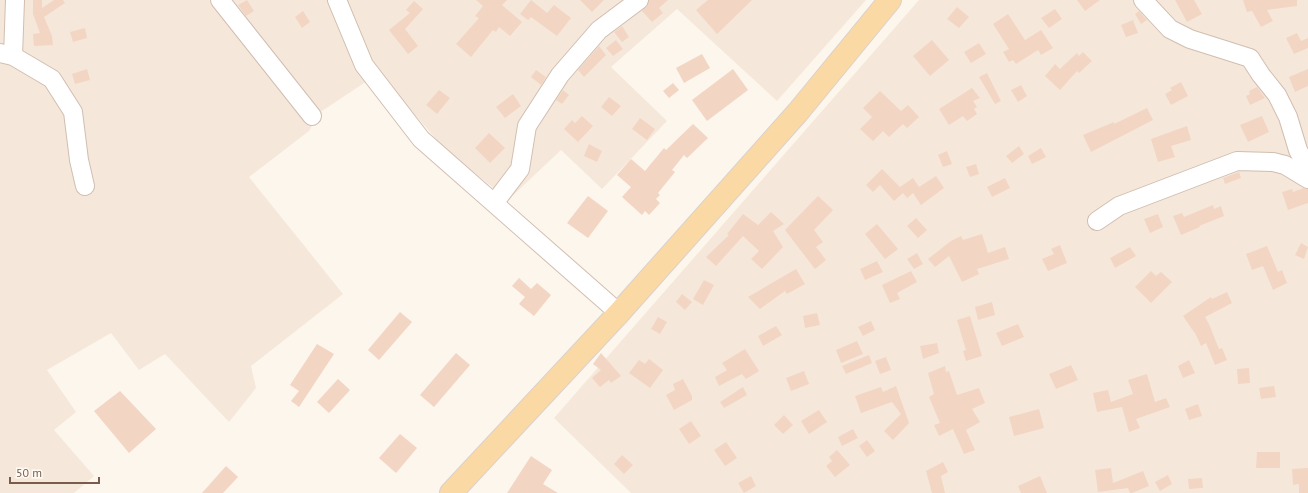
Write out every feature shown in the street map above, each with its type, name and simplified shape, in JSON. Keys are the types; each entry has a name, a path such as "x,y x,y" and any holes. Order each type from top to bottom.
{"main road":[{"path":"451,493 619,313 798,112 890,0"}],"street":[{"path":"15,0 6,54 52,79 73,112 84,186"},
{"path":"220,0 312,116"},
{"path":"337,0 364,65 416,133 619,313"},
{"path":"494,202 520,169 523,141 527,126 560,75 600,30 638,0"},
{"path":"1143,0 1170,30 1190,39 1250,58 1260,75 1277,95 1288,117 1298,150 1308,169"},
{"path":"1097,221 1119,206 1237,161 1274,162 1286,165 1308,179"}],"shaded area":[{"path":"0,0 866,0 777,101 677,9 611,67 667,121 602,189 561,150 508,200 443,147 379,73 319,113 309,131 249,177 343,294 251,366 256,388 229,422 165,354 139,370 111,333 47,370 76,412 54,430 94,476 74,493 0,493"},
{"path":"919,0 1308,0 1308,493 631,493 554,418"}],"building":[{"path":"33,0 42,0 42,8 54,0 63,0 65,3 44,17 52,36 53,45 34,46 33,34 40,33 33,14"},
{"path":"247,0 254,11 246,16 238,5"},
{"path":"476,0 507,0 502,5 522,22 510,36 499,27 496,32 493,30 471,57 456,44 479,18 475,16 483,6"},
{"path":"531,0 547,13 554,5 571,18 557,36 531,17 528,20 520,14"},
{"path":"580,0 604,0 592,12"},
{"path":"649,0 668,0 659,8 663,13 652,22 642,11 648,4"},
{"path":"708,0 752,0 717,34 696,10"},
{"path":"1077,0 1100,0 1085,11"},
{"path":"1175,0 1194,0 1202,14 1187,22"},
{"path":"1243,0 1297,0 1297,6 1267,10 1273,21 1261,27 1252,11 1247,12"},
{"path":"414,1 423,9 405,29 418,46 408,54 389,30 410,13 406,10"},
{"path":"957,7 969,17 959,28 947,19"},
{"path":"1055,9 1062,19 1049,28 1041,18"},
{"path":"303,11 310,22 302,28 295,17"},
{"path":"1139,11 1147,20 1141,24 1135,14"},
{"path":"1008,14 1025,40 1041,30 1053,48 1041,55 1038,50 1016,64 1013,60 1009,62 1003,52 1009,49 993,24"},
{"path":"1133,20 1138,33 1126,37 1121,25"},
{"path":"622,26 629,37 622,42 614,32"},
{"path":"85,28 87,38 73,42 70,32"},
{"path":"1297,33 1301,41 1308,38 1308,48 1294,54 1286,38"},
{"path":"616,40 623,49 613,56 606,48"},
{"path":"932,40 949,60 930,76 913,56"},
{"path":"979,43 986,54 971,63 964,52"},
{"path":"599,46 606,55 584,77 578,70"},
{"path":"1083,52 1092,61 1079,73 1077,71 1060,90 1045,76 1055,64 1060,69 1077,53 1079,56"},
{"path":"702,54 710,68 684,83 676,68"},
{"path":"87,69 90,80 75,84 72,74"},
{"path":"733,69 748,90 707,121 692,100"},
{"path":"1308,69 1308,86 1295,92 1289,77"},
{"path":"536,70 546,77 541,85 531,77"},
{"path":"987,73 1001,101 995,104 979,77"},
{"path":"1181,82 1188,96 1171,105 1165,94 1172,90 1170,88"},
{"path":"673,83 679,90 669,98 663,91"},
{"path":"1021,85 1027,96 1018,102 1011,90"},
{"path":"1257,87 1265,98 1250,105 1246,96 1250,94 1249,91"},
{"path":"972,88 980,98 973,101 977,107 974,109 977,114 967,121 963,116 949,125 939,109"},
{"path":"439,90 450,98 437,114 426,105"},
{"path":"563,90 569,95 562,104 556,100"},
{"path":"880,91 901,111 908,105 919,117 907,128 903,124 889,137 883,131 873,141 860,129 872,117 863,108"},
{"path":"513,94 521,106 505,118 496,107"},
{"path":"609,97 621,106 612,116 601,107"},
{"path":"1147,108 1153,120 1091,152 1083,135 1114,122 1114,124"},
{"path":"582,116 593,126 578,142 564,129 572,120 575,123"},
{"path":"1262,116 1269,132 1248,142 1240,125"},
{"path":"640,118 655,129 647,140 632,129"},
{"path":"693,124 708,138 687,158 684,155 672,170 675,172 658,193 660,195 656,199 660,203 649,215 645,211 642,215 622,197 631,187 617,175 631,159 645,171 664,148 666,150"},
{"path":"1187,126 1191,140 1171,146 1175,157 1158,162 1151,139"},
{"path":"489,133 505,148 490,163 475,148"},
{"path":"589,144 602,151 597,162 584,156"},
{"path":"1019,146 1024,154 1012,163 1006,156"},
{"path":"1041,148 1046,157 1032,164 1028,156"},
{"path":"947,151 952,164 943,167 938,155"},
{"path":"976,164 979,174 970,177 966,167"},
{"path":"882,169 900,187 913,178 919,187 936,176 944,188 921,205 913,193 907,198 903,193 894,201 880,185 873,192 866,185"},
{"path":"1239,172 1241,178 1225,184 1223,178"},
{"path":"1005,178 1010,188 992,197 987,187"},
{"path":"1304,188 1308,189 1308,203 1288,210 1282,192 1292,189 1293,192"},
{"path":"588,196 608,211 588,238 567,223"},
{"path":"818,196 833,210 814,230 823,242 816,247 826,260 815,269 785,230"},
{"path":"1213,205 1214,209 1221,206 1224,216 1181,235 1173,216 1182,213 1184,217"},
{"path":"771,212 784,224 773,231 783,247 762,269 751,259 759,251 743,236 716,266 706,257 729,235 727,234 743,214 758,225"},
{"path":"1158,214 1163,227 1150,233 1144,219"},
{"path":"916,218 927,230 918,238 907,226"},
{"path":"877,224 898,249 885,259 865,234"},
{"path":"982,234 988,253 1005,247 1009,259 977,269 979,274 962,282 949,256 935,267 928,259 951,241 961,236 963,240"},
{"path":"1301,243 1308,247 1304,259 1295,255"},
{"path":"1060,245 1067,263 1048,271 1042,259 1054,254 1051,249"},
{"path":"1267,246 1278,272 1282,270 1287,283 1273,290 1263,266 1252,270 1246,254"},
{"path":"1130,247 1136,256 1115,268 1110,258"},
{"path":"917,253 923,264 914,269 907,259"},
{"path":"877,261 883,272 865,280 860,269"},
{"path":"796,269 805,284 787,294 785,291 760,309 748,297"},
{"path":"911,271 917,282 897,293 900,299 890,303 882,285"},
{"path":"1151,271 1156,276 1161,272 1172,282 1151,303 1135,287"},
{"path":"519,278 531,289 537,283 551,295 534,316 519,304 525,297 512,286"},
{"path":"704,280 714,285 703,305 693,299"},
{"path":"1227,292 1232,303 1205,317 1219,349 1222,348 1227,360 1215,365 1206,343 1201,346 1196,335 1183,316 1211,297 1212,299"},
{"path":"682,294 692,302 685,310 676,302"},
{"path":"992,302 995,315 978,320 975,307"},
{"path":"400,312 412,322 379,360 368,350"},
{"path":"817,313 820,325 805,328 803,316"},
{"path":"970,316 982,356 966,361 963,351 966,350 957,320"},
{"path":"658,317 667,322 660,334 651,329"},
{"path":"871,321 875,330 863,336 858,327"},
{"path":"1018,324 1024,337 1002,346 996,333"},
{"path":"776,326 782,335 763,346 758,336"},
{"path":"857,341 863,354 841,363 836,350"},
{"path":"937,343 939,353 923,359 920,346"},
{"path":"317,344 334,354 299,407 291,401 299,391 290,385"},
{"path":"745,349 759,371 746,379 742,374 719,386 715,377 727,370 722,363"},
{"path":"456,353 470,365 434,407 420,395"},
{"path":"601,353 621,376 611,383 609,380 600,387 592,378 601,370 593,364"},
{"path":"869,355 872,363 846,374 842,366"},
{"path":"886,357 891,370 880,374 875,361"},
{"path":"649,359 663,370 650,388 629,373 639,360 645,364"},
{"path":"1189,360 1195,373 1183,378 1178,366"},
{"path":"1071,365 1078,380 1056,389 1049,374"},
{"path":"945,366 946,372 949,371 957,395 979,388 985,403 972,409 980,422 966,430 975,450 964,454 953,429 939,436 934,425 940,423 929,397 934,394 928,373"},
{"path":"1249,368 1250,383 1238,384 1237,369"},
{"path":"804,371 809,384 791,391 786,378"},
{"path":"1147,374 1155,402 1166,398 1170,407 1136,419 1140,428 1129,432 1122,407 1097,412 1093,393 1108,390 1111,402 1133,394 1128,380"},
{"path":"338,379 350,390 329,413 317,402"},
{"path":"683,379 692,396 692,400 674,410 666,395 675,390 673,384"},
{"path":"896,386 909,423 893,440 884,431 901,414 892,402 861,413 855,396 881,387 883,392"},
{"path":"1274,386 1276,397 1261,399 1259,388"},
{"path":"743,387 747,395 724,408 720,402"},
{"path":"120,391 156,429 129,453 94,411"},
{"path":"1198,404 1202,416 1189,420 1185,409"},
{"path":"1039,409 1044,428 1014,436 1009,417"},
{"path":"819,410 827,422 809,434 801,421"},
{"path":"784,415 793,425 783,434 774,425"},
{"path":"691,421 701,436 689,444 679,429"},
{"path":"853,429 858,438 842,446 838,437"},
{"path":"400,434 417,448 396,473 379,458"},
{"path":"867,440 875,451 867,457 859,446"},
{"path":"726,442 737,458 725,466 714,450"},
{"path":"837,450 850,465 835,477 826,466 832,461 829,457"},
{"path":"1257,452 1280,452 1280,468 1256,468"},
{"path":"622,455 633,465 624,474 614,464"},
{"path":"531,456 552,470 543,484 558,493 507,493"},
{"path":"943,462 948,472 941,476 945,493 932,493 926,471"},
{"path":"226,466 238,477 223,493 202,493"},
{"path":"1111,468 1113,483 1143,471 1149,486 1132,493 1130,493 1128,488 1098,492 1095,470"},
{"path":"1308,468 1308,493 1299,493 1299,484 1293,485 1292,469"},
{"path":"1168,475 1172,484 1160,491 1155,482"},
{"path":"751,476 756,486 744,493 738,483"},
{"path":"1040,476 1047,493 1021,493 1018,486"},
{"path":"1202,478 1203,488 1189,489 1188,479"}]}
